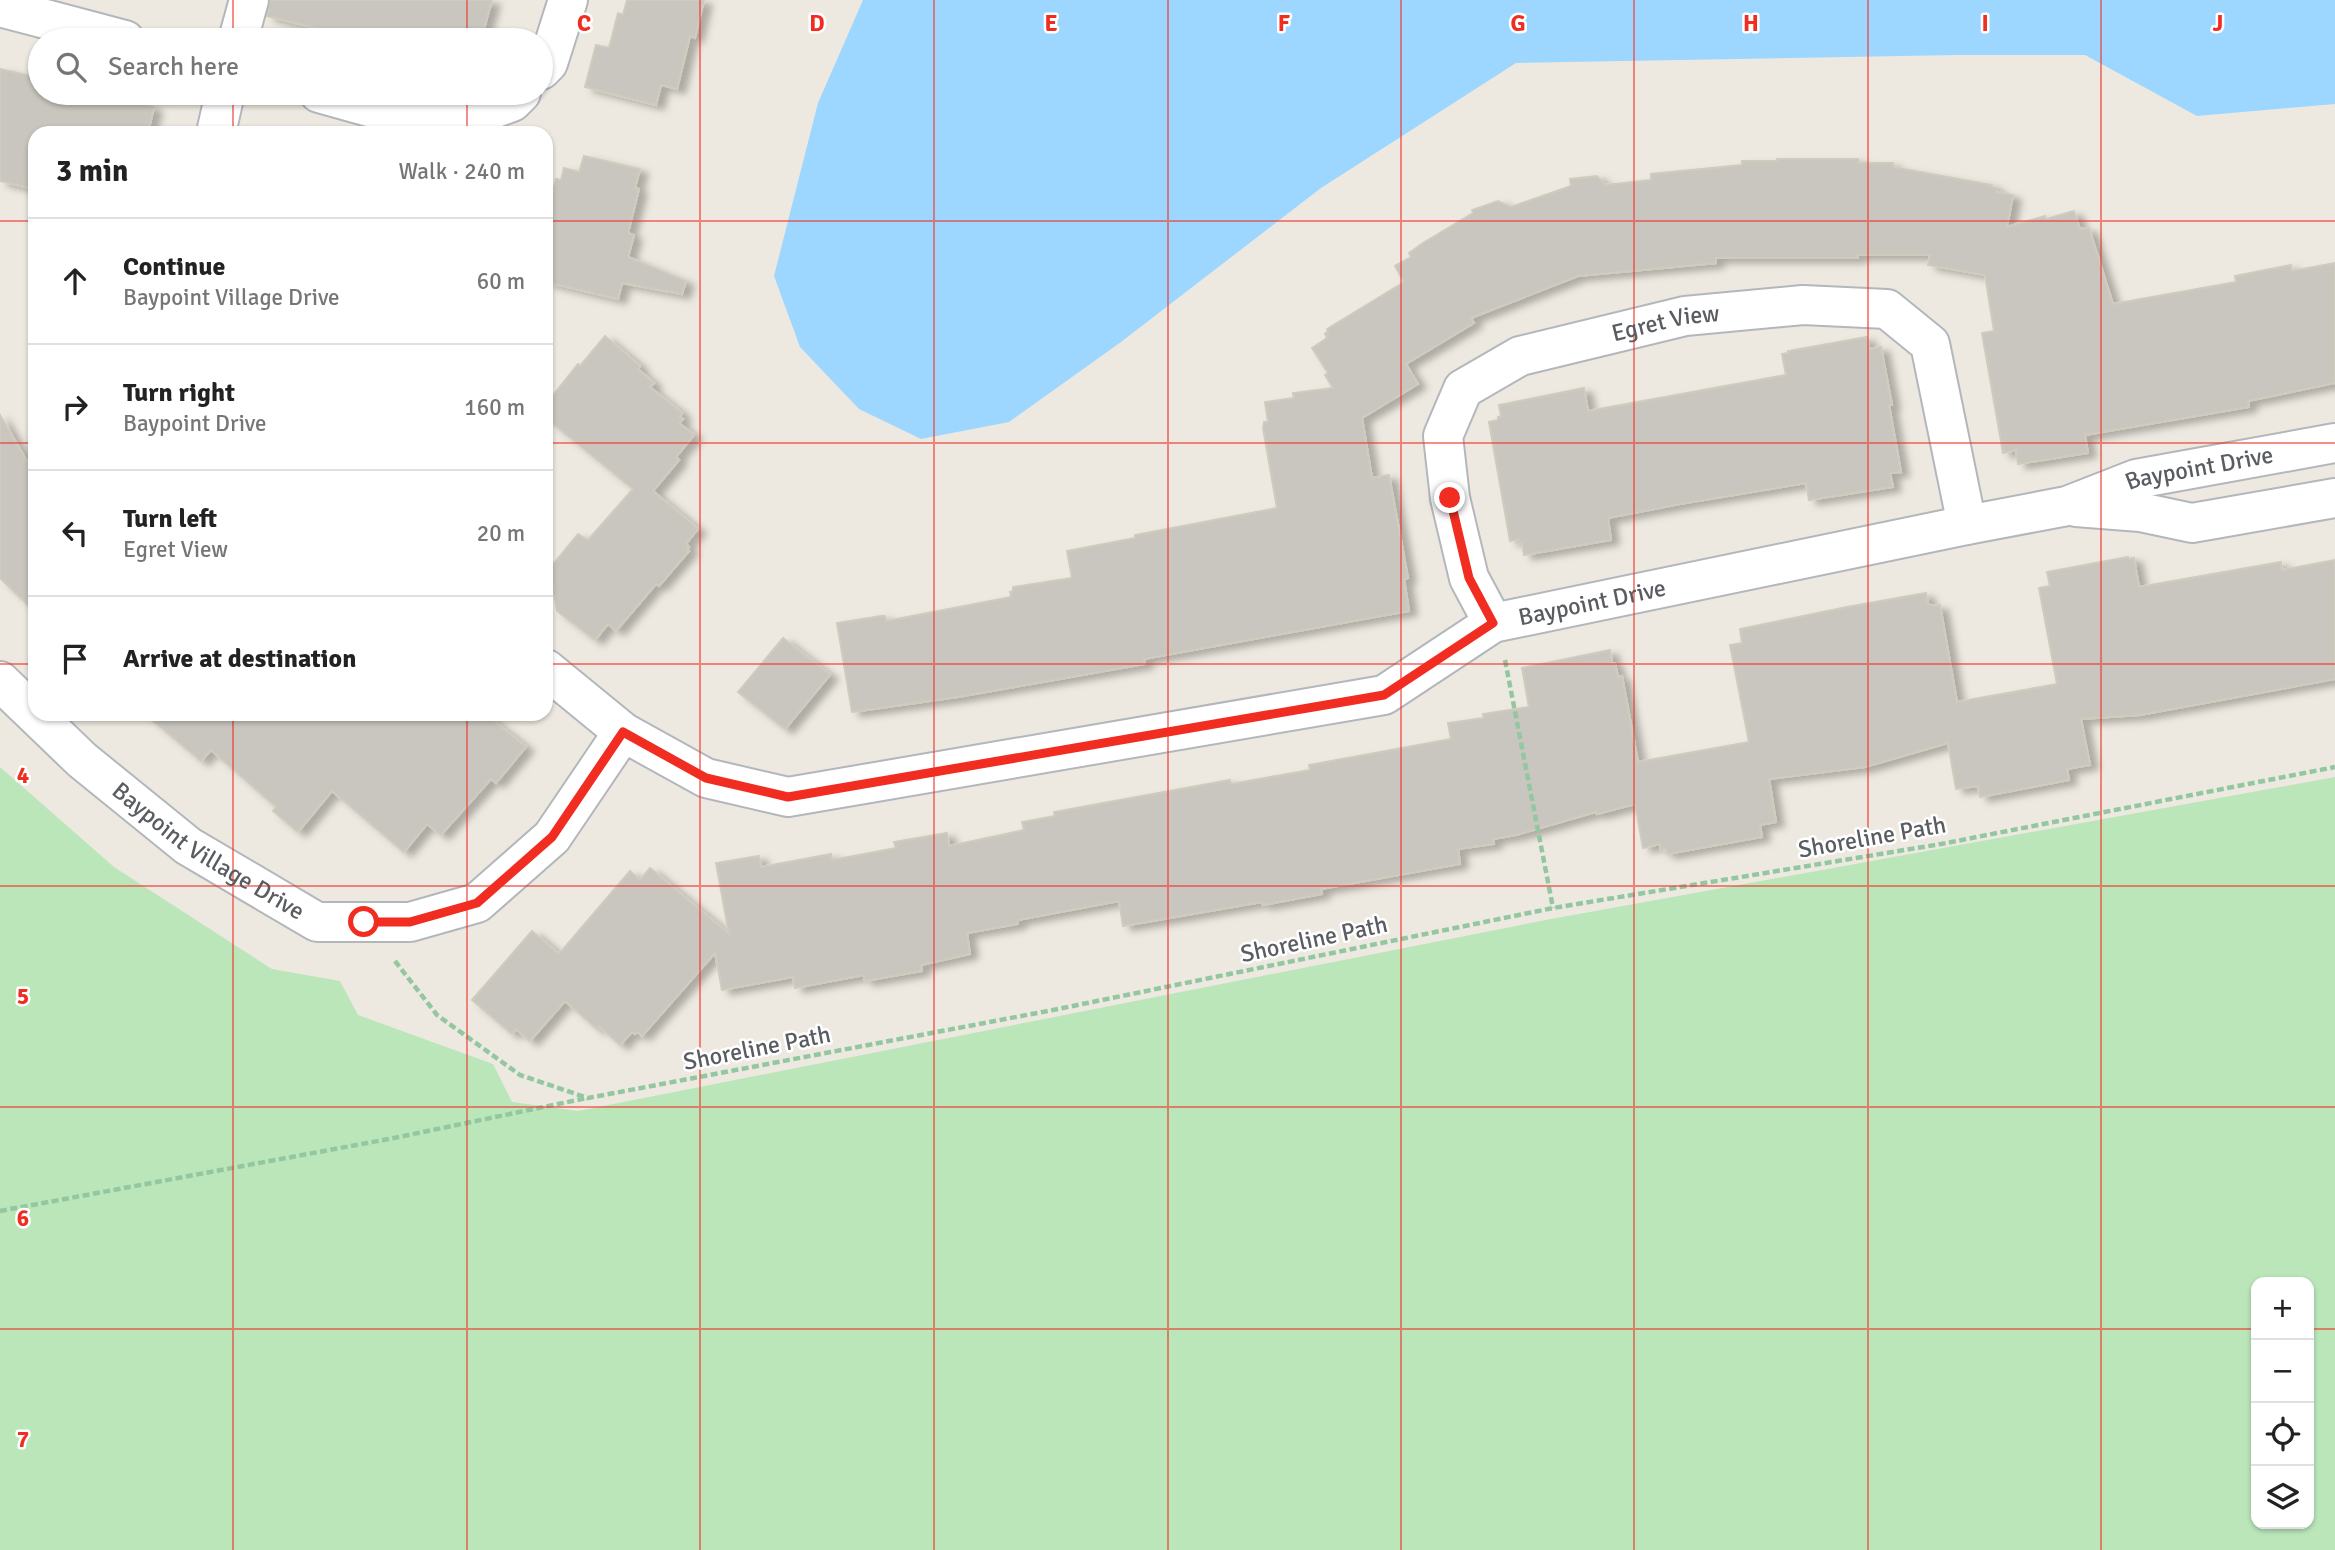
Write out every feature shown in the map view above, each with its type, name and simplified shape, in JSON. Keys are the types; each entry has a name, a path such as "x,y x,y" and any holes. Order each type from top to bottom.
{"street":[{"path":"241,28 249,0"},
{"path":"553,46 568,0"},
{"path":"0,7 80,28"},
{"path":"218,126 222,105"},
{"path":"361,105 401,116 463,120 506,105"},
{"name":"Egret View","path":"1493,623 1469,578 1450,498 1443,436 1462,389 1520,356 1685,316 1803,305 1887,309 1930,344 1967,524"},
{"name":"Baypoint Drive","path":"553,675 623,732 706,778 788,797 1384,695 1493,623 1967,524 2067,506 2136,479 2335,443"},
{"name":"Baypoint Drive","path":"2067,506 2140,512 2192,523 2335,498"},
{"name":"Baypoint Village Drive","path":"0,681 28,708"},
{"name":"Baypoint Village Drive","path":"42,721 82,760 188,846 317,922 410,922 477,903 552,837 623,732"}],"path":[{"path":"1493,623 1506,663 1553,908"},
{"name":"Shoreline Path","path":"364,922 437,1015 520,1075 587,1098 1053,1010 1553,908 1941,844 2335,767"},
{"path":"0,1211 394,1138 587,1098"}],"green space":[{"path":"0,767 114,867 272,969 340,981 358,1015 493,1064 512,1102 578,1111 1551,919 2335,777 2335,1550 0,1550"}],"water":[{"path":"863,0 2335,0 2335,104 2197,116 2085,55 1516,63 1321,188 1121,342 1009,422 921,439 859,409 800,347 774,276 818,103"}],"building":[{"path":"270,0 492,0 484,28 315,28 267,16"},
{"path":"627,0 704,0 695,38 690,36 677,89 661,85 656,105 585,87 596,45 609,48 618,13 623,15"},
{"path":"0,69 28,75 28,105 154,107 150,126 28,126 28,188 0,181"},
{"path":"584,156 640,169 635,188 639,189 628,233 634,235 628,257 686,281 682,294 622,283 618,299 553,284 553,192 556,179 561,180 564,168 579,172"},
{"path":"1858,159 1858,163 1893,163 1893,167 1992,185 1991,187 1997,188 1996,192 2013,195 2007,227 2074,211 2080,229 2089,228 2113,304 2236,282 2235,276 2291,265 2292,271 2335,263 2335,383 2248,401 2249,407 2085,435 2088,453 2018,464 2016,450 2003,453 1982,333 1994,331 1985,275 1928,265 1930,255 1858,255 1858,258 1716,258 1716,263 1578,276 1471,318 1474,323 1406,364 1418,384 1362,418 1372,478 1389,475 1408,578 1404,579 1409,611 1144,659 1145,664 958,697 852,712 837,623 881,616 885,616 886,621 1011,597 1013,587 1072,578 1067,551 1277,508 1263,428 1264,422 1268,422 1265,402 1294,398 1293,393 1333,388 1325,375 1328,373 1312,348 1327,338 1327,329 1404,282 1395,266 1411,257 1409,253 1423,243 1473,213 1472,210 1498,201 1511,207 1571,186 1570,179 1597,176 1605,185 1651,180 1651,174 1742,165 1742,161"},
{"path":"605,336 640,366 638,369 654,383 650,387 682,413 680,417 683,419 679,423 694,435 676,457 679,460 653,491 698,529 686,544 689,551 659,586 656,584 616,631 608,624 595,640 557,611 553,564 578,534 588,540 633,489 553,424 553,395 578,364 580,366"},
{"path":"1867,337 1869,349 1881,347 1892,405 1889,405 1901,472 1890,473 1893,487 1809,500 1806,483 1608,518 1611,540 1524,555 1519,539 1510,541 1489,422 1498,420 1501,416 1499,405 1584,388 1588,411 1786,375 1782,354 1788,351"},
{"path":"0,415 28,463 28,605 0,578"},
{"path":"2134,558 2139,587 2281,562 2282,570 2335,560 2335,679 2140,715 2081,719 2090,765 2067,769 2069,780 1980,797 1978,786 1956,789 1948,743 1865,767 1769,779 1776,822 1760,825 1762,837 1667,854 1666,849 1661,850 1660,844 1643,848 1635,804 1493,839 1494,844 1458,849 1460,864 1321,889 1322,894 1123,926 1119,901 1018,920 1018,924 967,933 970,954 921,965 922,971 865,981 864,975 795,988 793,977 722,990 715,953 642,1036 638,1032 632,1032 620,1045 565,1001 530,1041 516,1029 512,1034 472,1000 532,931 559,954 630,871 640,880 650,868 729,934 716,863 759,856 761,867 831,854 832,860 896,848 894,842 947,833 949,846 1024,830 1022,822 1055,816 1054,812 1230,780 1231,784 1310,770 1309,765 1451,739 1448,723 1529,707 1522,668 1610,650 1618,677 1622,676 1638,762 1749,742 1730,645 1742,643 1740,629 1847,607 1926,593 1928,604 1940,605 1957,702 2057,684 2039,588 2050,586 2047,572"},
{"path":"783,638 830,675 785,729 738,692"},
{"path":"153,721 494,721 526,747 496,783 491,779 441,835 427,824 404,852 332,791 298,832 273,811 276,807 211,750 201,761"}],"route":[{"path":"364,922 410,922 477,903 552,837 623,732 706,778 788,797 1384,695 1493,623 1469,578 1450,498"}]}
